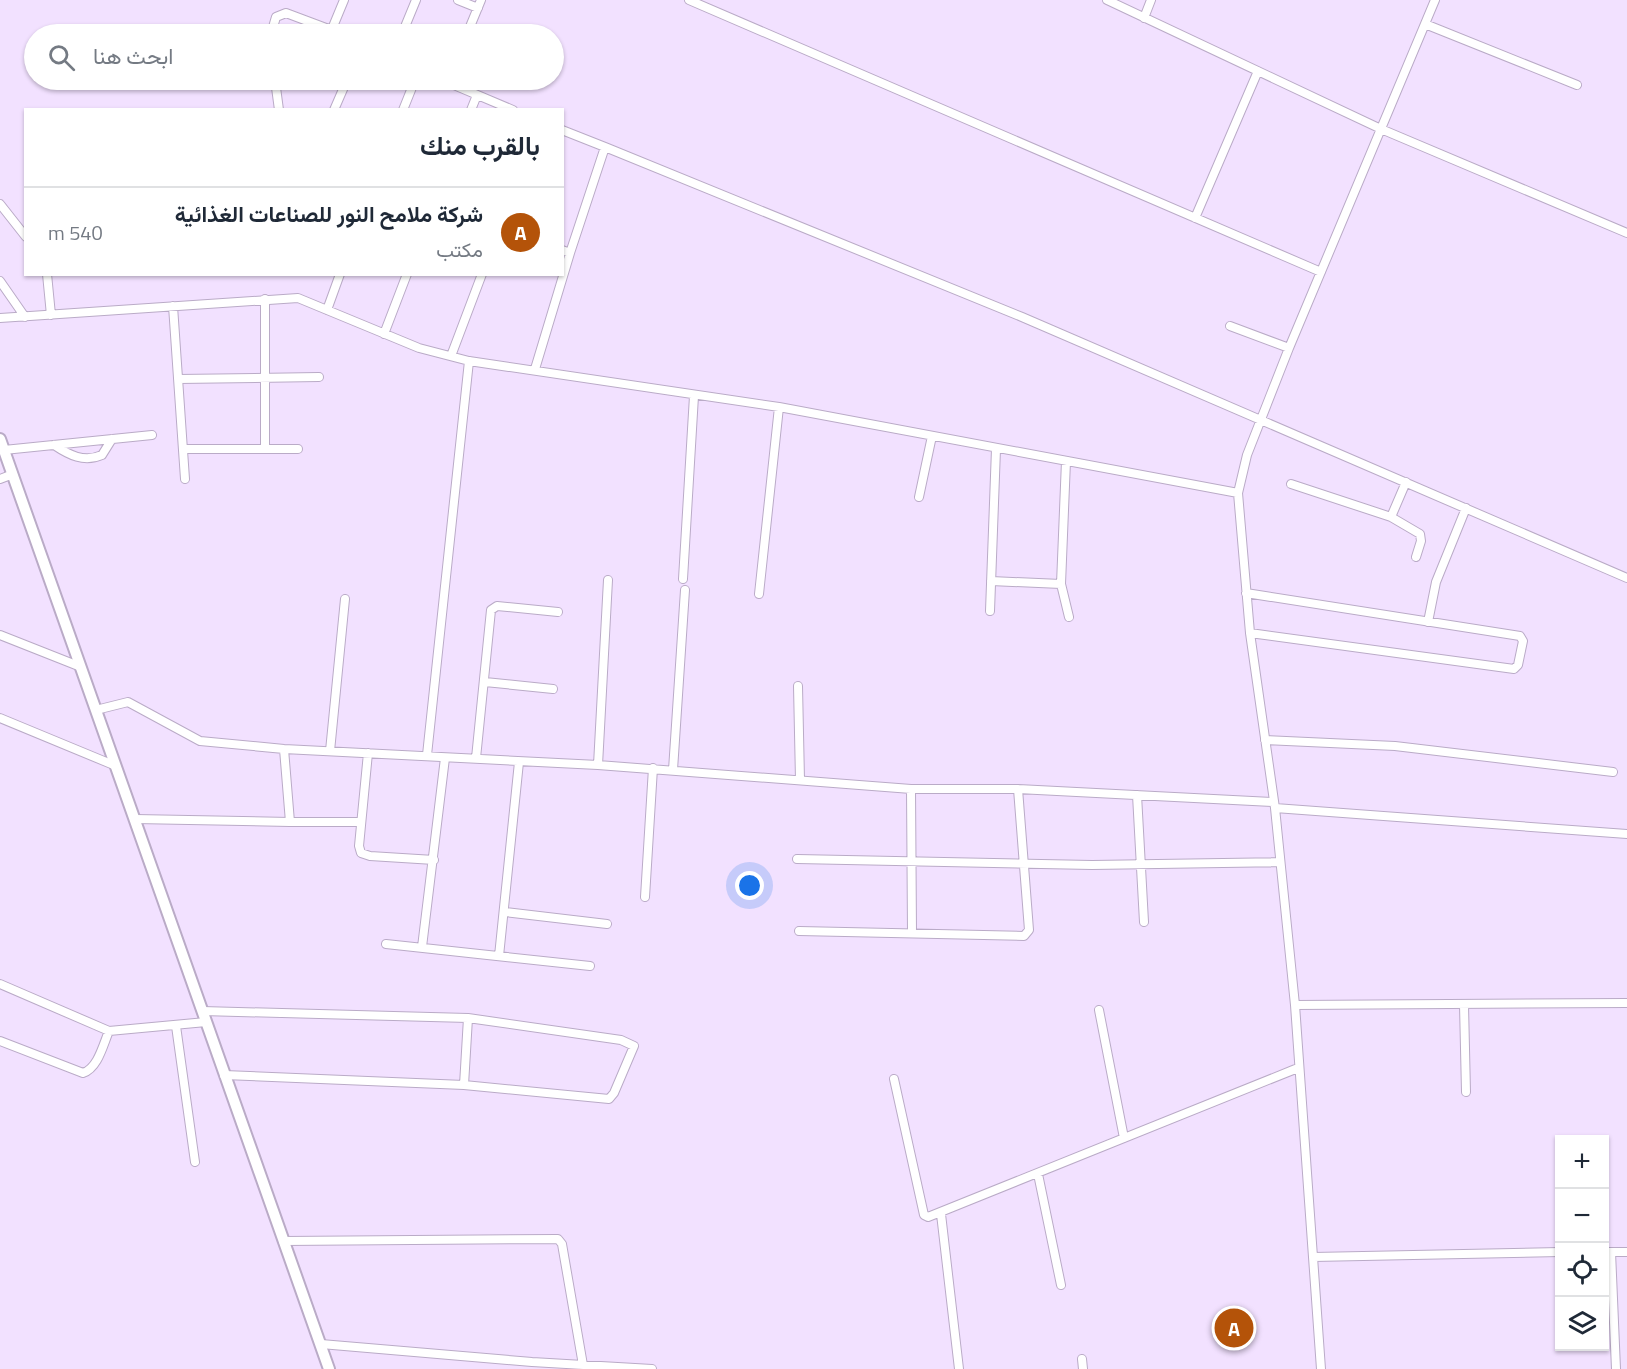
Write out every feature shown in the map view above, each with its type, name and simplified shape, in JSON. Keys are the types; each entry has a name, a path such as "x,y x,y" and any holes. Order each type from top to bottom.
{"main road":[{"path":"0,438 329,1369"}],"street":[{"path":"334,24 344,0"},
{"path":"406,24 416,0"},
{"path":"458,0 480,4 471,24"},
{"path":"689,0 1321,272"},
{"path":"1107,0 1381,129 1627,233"},
{"path":"1144,18 1151,0"},
{"path":"1321,1369 1295,1005 1274,805 1250,633 1238,493 1247,455 1289,348 1435,0"},
{"path":"274,24 276,17 286,13 318,24"},
{"path":"1425,24 1577,85"},
{"path":"1195,218 1258,71"},
{"path":"276,90 279,108"},
{"path":"335,108 343,90"},
{"path":"404,108 411,90"},
{"path":"467,90 508,108"},
{"path":"472,108 477,95"},
{"path":"564,131 1022,317 1627,578"},
{"path":"566,252 605,147"},
{"path":"0,204 24,234"},
{"path":"47,276 51,315"},
{"path":"327,310 339,276"},
{"path":"384,334 406,276"},
{"path":"451,356 481,276"},
{"path":"535,369 560,276"},
{"path":"0,281 25,317"},
{"path":"0,318 298,298 419,348 469,361 779,407 1238,493"},
{"path":"265,299 265,449"},
{"path":"173,306 185,479"},
{"path":"1230,326 1289,348"},
{"path":"427,755 469,361"},
{"path":"178,379 319,377"},
{"path":"683,579 694,396"},
{"path":"759,594 779,407"},
{"path":"4,450 152,435"},
{"path":"919,497 932,436"},
{"path":"54,445 69,455 87,459 102,455 112,439"},
{"path":"183,449 298,449"},
{"path":"990,611 996,449"},
{"path":"1066,460 1061,584 1069,617"},
{"path":"0,479 12,474"},
{"path":"1391,517 1406,482"},
{"path":"1291,484 1391,517 1420,534 1421,541 1416,557"},
{"path":"1428,622 1436,582 1466,508"},
{"path":"598,765 608,580"},
{"path":"991,581 1061,584"},
{"path":"673,770 686,590"},
{"path":"1246,593 1520,636 1523,641 1518,665 1514,669 1250,633"},
{"path":"330,751 345,599"},
{"path":"476,758 491,610 494,606 558,612"},
{"path":"0,635 81,667"},
{"path":"485,682 553,689"},
{"path":"798,686 800,780"},
{"path":"96,710 128,702 200,741 284,749 653,768 911,789 1018,789 1137,795 1627,834"},
{"path":"0,718 116,766"},
{"path":"1265,740 1395,746 1613,772"},
{"path":"284,749 290,822"},
{"path":"368,753 358,846 361,853 370,856 434,860"},
{"path":"422,948 445,758"},
{"path":"500,956 519,762"},
{"path":"645,897 653,768"},
{"path":"911,789 912,933"},
{"path":"799,931 1024,936 1029,930 1018,789"},
{"path":"1137,795 1144,922"},
{"path":"135,819 361,822"},
{"path":"797,859 1140,864 1280,862"},
{"path":"505,912 607,924"},
{"path":"386,944 590,966"},
{"path":"0,984 109,1030 176,1026 204,1016 468,1018 621,1040 634,1046 614,1093 609,1099 464,1085 224,1075"},
{"path":"1295,1005 1627,1003"},
{"path":"1464,1005 1466,1092"},
{"path":"1099,1010 1124,1138"},
{"path":"464,1085 468,1018"},
{"path":"176,1026 195,1162"},
{"path":"0,1041 83,1073 90,1071 98,1058 109,1030"},
{"path":"894,1079 924,1215 928,1217 941,1214 1298,1068"},
{"path":"1038,1174 1061,1285"},
{"path":"941,1214 959,1369"},
{"path":"283,1241 558,1239 562,1244 583,1365"},
{"path":"1313,1257 1555,1252"},
{"path":"1609,1252 1627,1252"},
{"path":"1609,1267 1616,1369"},
{"path":"321,1344 652,1369"},
{"path":"1082,1359 1083,1369"}],"place":[{"name":"شركة ملامح النور للصناعات الغذائية","path":"1234,1328"}]}
